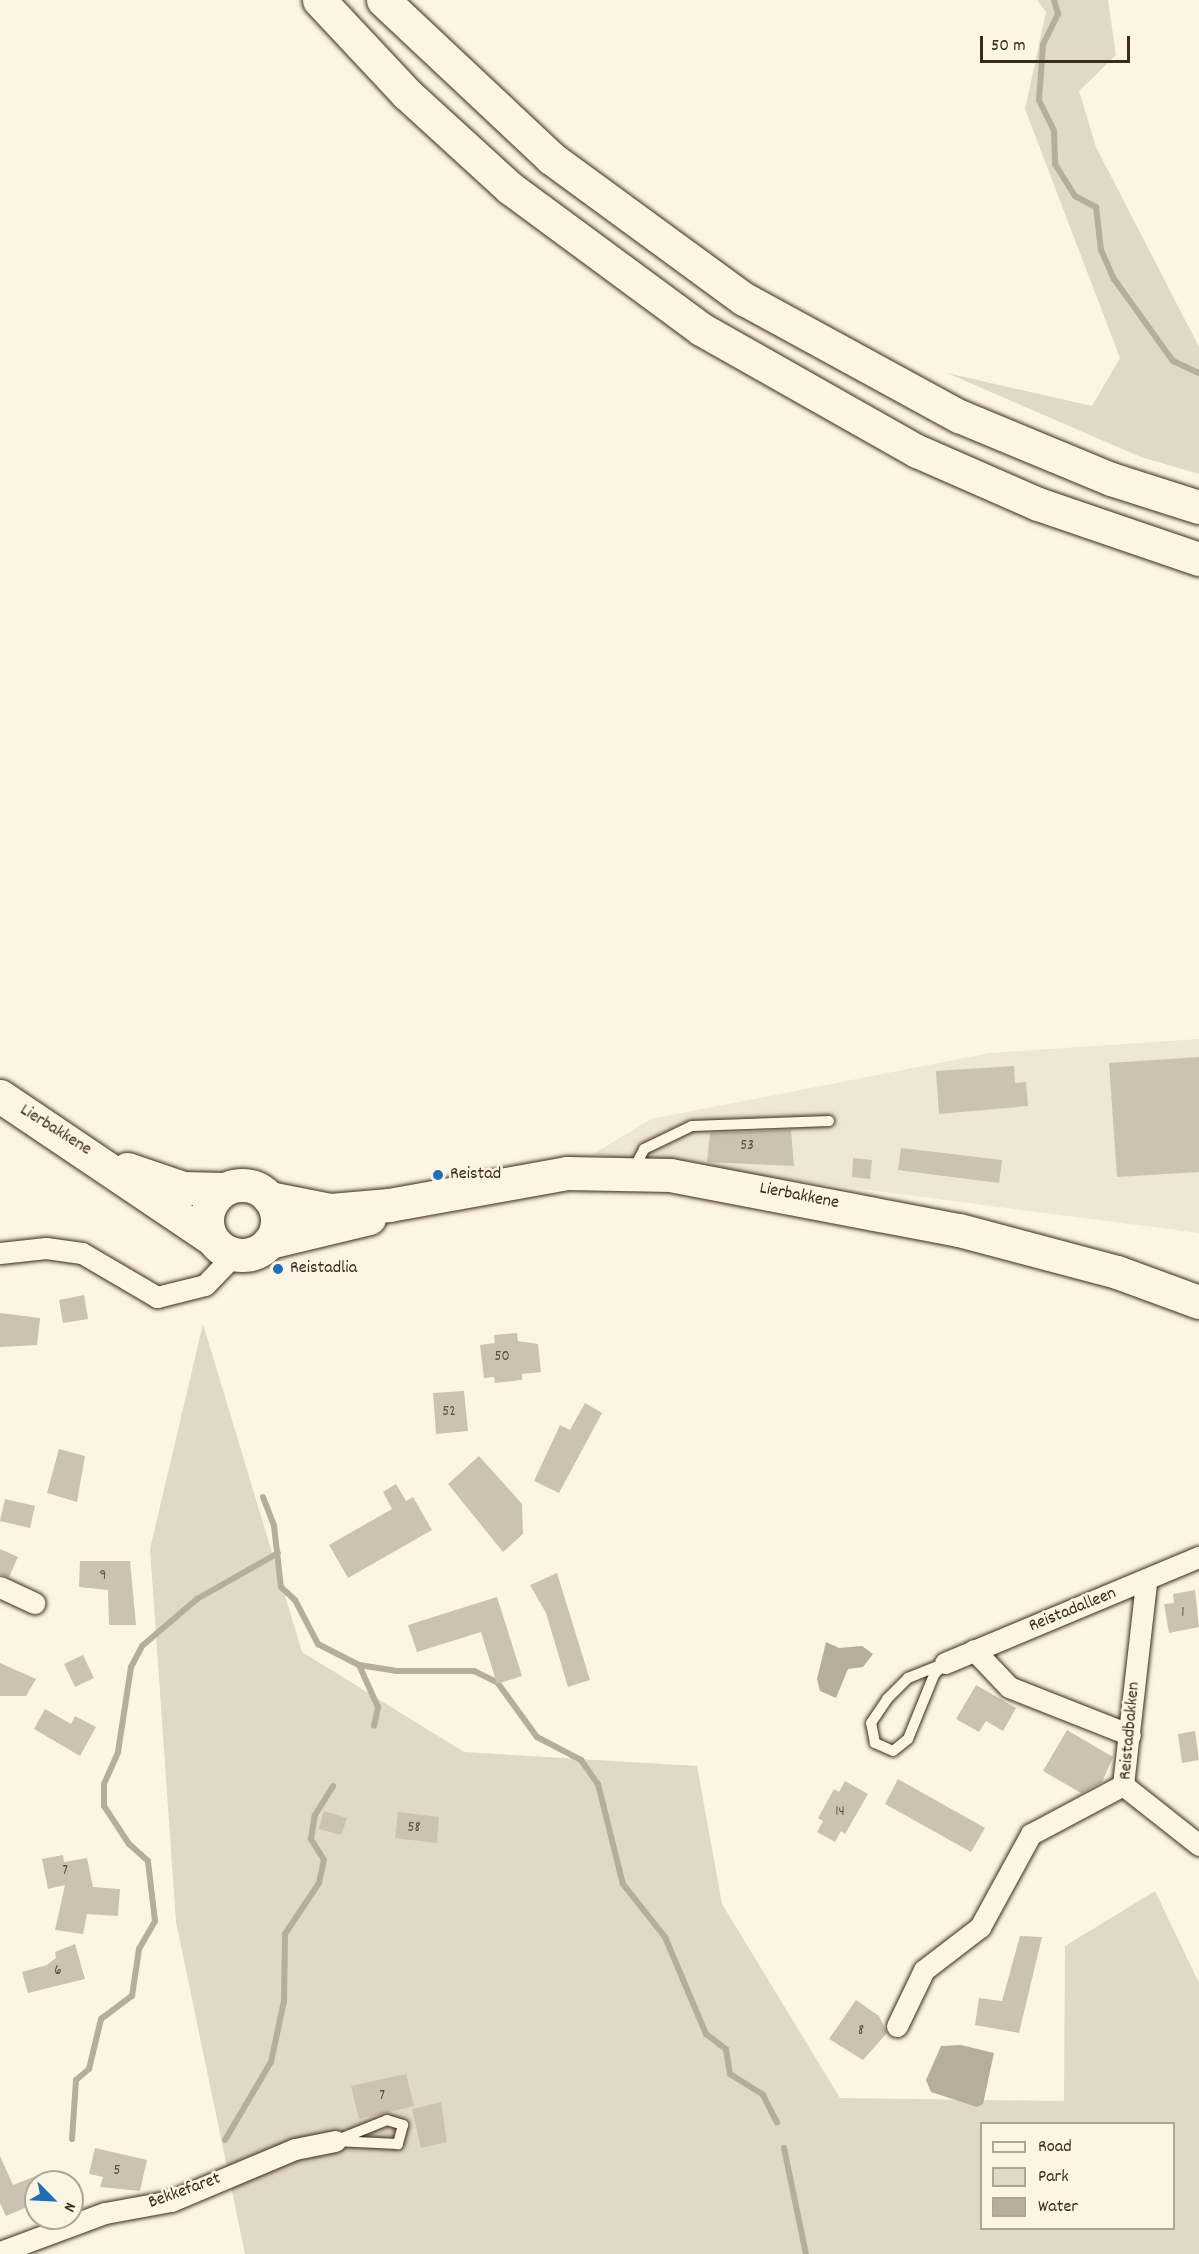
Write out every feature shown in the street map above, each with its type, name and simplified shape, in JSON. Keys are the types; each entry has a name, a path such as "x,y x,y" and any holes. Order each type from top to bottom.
{"main road":[{"path":"319,0 358,43 464,147 554,223 655,298 772,374 984,482 1199,559"},
{"path":"383,0 422,39 590,189 787,326 1003,435 1199,507"},
{"name":"Lierbakkene","path":"0,1096 110,1166 223,1247"},
{"name":"Lierbakkene","path":"110,1166 183,1188 224,1189"},
{"name":"Lierbakkene","path":"269,1198 330,1210 389,1205 540,1176 632,1172 758,1189 959,1230 1117,1272 1199,1302"},
{"path":"246,1185 269,1198 277,1218 269,1242 255,1253 223,1247 207,1214 224,1189 246,1185"},
{"name":"Lierbakkene","path":"269,1242 356,1224 389,1205"}],"street":[{"path":"0,1252 46,1248 82,1253 157,1297 206,1285 223,1247"},
{"name":"Reistadalleen","path":"945,1663 1146,1583 1199,1557"},
{"name":"Reistadbakken","path":"1146,1583 1123,1785 1199,1845"},
{"path":"0,1587 35,1603"},
{"path":"974,1650 1009,1687 1130,1735"},
{"path":"897,2026 924,1970 980,1927 1031,1834 1123,1785"},
{"name":"Bekkefaret","path":"0,2252 105,2213 171,2201 295,2149 335,2141"}],"lane":[{"path":"632,1172 644,1149 692,1126 754,1120 829,1121"},
{"name":"Reistadalleen","path":"945,1663 934,1675 901,1746 893,1750 875,1743 871,1723 887,1700 908,1678 945,1663"},
{"name":"Bekkefaret","path":"387,2120 398,2121 404,2132 394,2145 335,2141 387,2120"}],"shaded area":[{"path":"1199,1039 1199,1233 593,1154 651,1119 990,1053"}],"green space":[{"path":"1037,0 1108,0 1116,55 1079,91 1096,147 1199,347 1199,474 1141,457 947,373 1092,406 1120,358 1025,109 1046,12"},
{"path":"203,1324 302,1652 464,1752 697,1766 722,1904 840,2098 1064,2101 1065,1946 1155,1891 1199,1983 1199,2254 245,2254 176,1922 150,1549"}],"water":[{"path":"826,1642 839,1648 862,1646 873,1654 863,1667 848,1669 836,1698 820,1691 817,1679"},
{"path":"961,2045 994,2053 983,2104 977,2107 931,2092 926,2080 941,2046"}],"building":[{"path":"1199,1057 1199,1172 1117,1177 1109,1063"},
{"path":"1014,1066 1015,1083 1026,1082 1028,1106 939,1114 936,1071"},
{"path":"791,1130 794,1166 707,1162 710,1133"},
{"path":"901,1148 1002,1160 999,1183 898,1170"},
{"path":"853,1158 872,1160 870,1179 852,1177"},
{"path":"84,1295 88,1319 63,1323 59,1300"},
{"path":"0,1313 40,1318 37,1345 0,1347"},
{"path":"517,1333 518,1341 538,1344 541,1372 522,1374 522,1380 495,1383 494,1377 484,1378 480,1345 495,1343 494,1335"},
{"path":"464,1391 468,1431 436,1434 433,1393"},
{"path":"585,1403 602,1413 559,1493 534,1481 560,1425 570,1430"},
{"path":"59,1449 85,1456 77,1502 47,1493"},
{"path":"479,1456 522,1504 523,1534 503,1552 448,1484"},
{"path":"396,1484 406,1501 413,1497 432,1530 348,1578 329,1545 392,1509 383,1492"},
{"path":"5,1499 35,1506 30,1528 0,1521"},
{"path":"0,1549 18,1557 9,1577 0,1574"},
{"path":"80,1561 130,1561 136,1625 109,1625 108,1590 79,1587"},
{"path":"557,1573 590,1680 568,1687 546,1613 530,1585"},
{"path":"1195,1590 1199,1627 1169,1633 1164,1604 1174,1603 1173,1594"},
{"path":"497,1597 522,1676 497,1684 481,1632 417,1652 408,1625"},
{"path":"83,1655 94,1678 75,1687 64,1664"},
{"path":"0,1663 36,1679 26,1696 0,1696"},
{"path":"976,1685 1016,1708 1003,1731 986,1721 979,1732 956,1719"},
{"path":"45,1709 71,1724 75,1716 96,1727 80,1756 34,1729"},
{"path":"1067,1730 1113,1757 1102,1782 1081,1793 1043,1771"},
{"path":"1195,1731 1199,1760 1182,1763 1178,1734"},
{"path":"898,1779 985,1828 971,1852 885,1804"},
{"path":"845,1781 868,1794 845,1834 841,1831 835,1842 817,1832 823,1821 818,1818 834,1789 839,1792"},
{"path":"324,1811 347,1818 341,1835 319,1829"},
{"path":"398,1812 439,1817 437,1843 395,1838"},
{"path":"63,1855 64,1862 87,1858 93,1887 120,1889 118,1916 87,1914 83,1934 55,1930 65,1885 48,1889 42,1859"},
{"path":"1020,1936 1042,1937 1019,2033 975,2025 979,1998 1002,2001"},
{"path":"75,1944 85,1979 28,1993 22,1972 47,1965 56,1958 55,1952"},
{"path":"856,2000 879,2016 887,2033 863,2060 829,2039"},
{"path":"406,2074 414,2106 359,2119 351,2086"},
{"path":"441,2102 447,2142 421,2148 412,2109"},
{"path":"95,2148 147,2160 140,2191 100,2187 103,2177 89,2174"},
{"path":"0,2156 13,2185 24,2181 24,2208 6,2216 0,2203"}],"waterway":[{"path":"1054,0 1058,14 1043,45 1039,100 1054,131 1055,164 1075,196 1096,207 1101,250 1114,279 1173,361 1199,373"},
{"path":"263,1497 274,1526 281,1587 295,1600 318,1644 359,1665 396,1671 474,1671 497,1682 537,1737 581,1760 598,1784 623,1884 665,1937 706,2034 726,2049 730,2074 763,2095 777,2123"},
{"path":"72,2139 76,2080 89,2069 101,2019 132,1996 139,1949 155,1921 148,1861 129,1844 104,1806 104,1784 118,1752 131,1667 142,1646 197,1599 278,1553"},
{"path":"359,1665 378,1707 374,1726"},
{"path":"225,2140 271,2062 284,2001 285,1934 319,1883 324,1860 311,1839 315,1815 333,1786"},
{"path":"784,2148 806,2254"}],"place":[{"name":"Reistad","path":"438,1175"},
{"name":"Reistadlia","path":"278,1269"}]}
